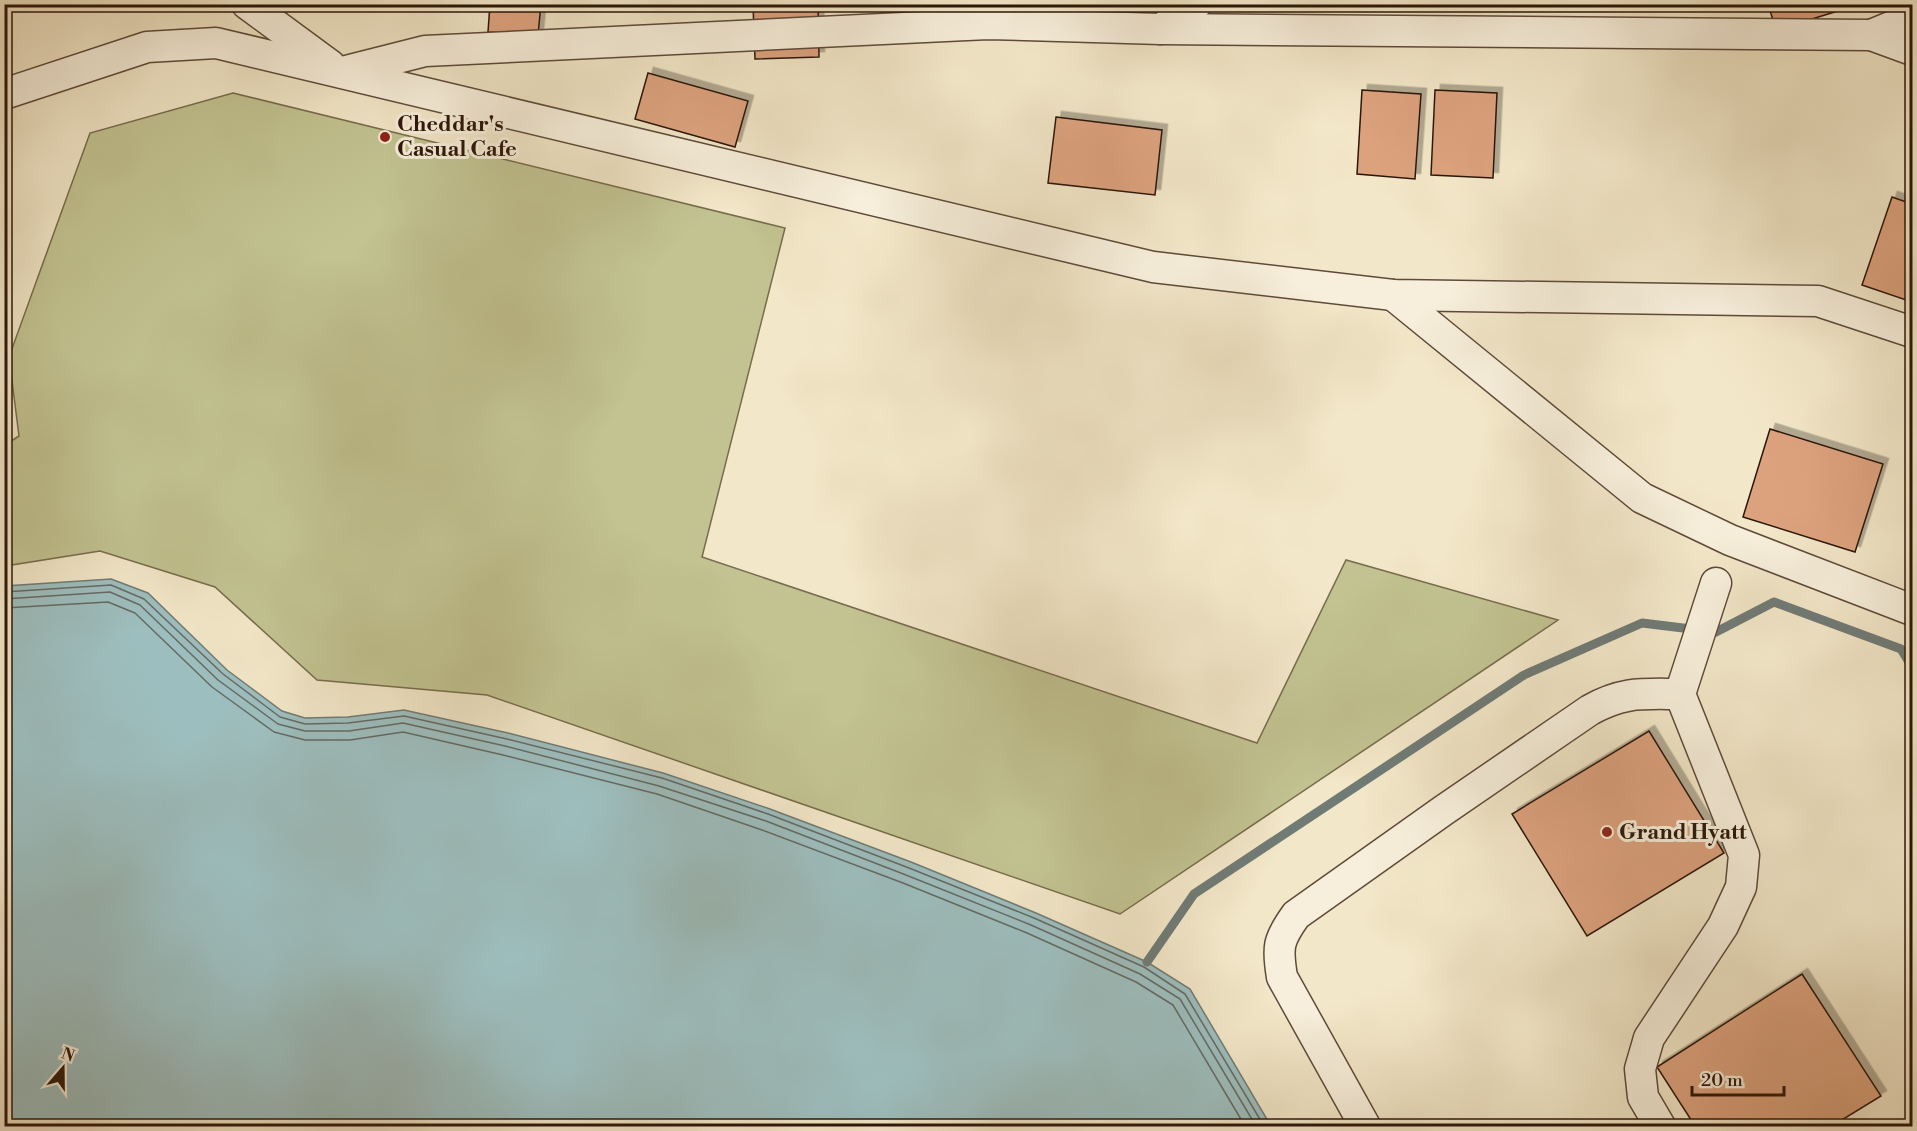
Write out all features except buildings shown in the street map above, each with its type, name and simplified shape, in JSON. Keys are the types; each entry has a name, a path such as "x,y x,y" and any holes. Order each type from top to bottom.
{"street":[{"path":"247,4 340,72"},
{"path":"1161,29 1196,4"},
{"path":"1871,35 1912,18"},
{"path":"340,72 425,51 988,24 1161,29 1871,35 1912,50"},
{"path":"4,94 147,47 216,44 1153,267 1393,295 1818,301 1912,332"},
{"path":"1393,295 1642,498 1730,540 1912,610"},
{"path":"1659,1126 1642,1097 1640,1069 1649,1038 1723,926 1741,887 1744,855 1680,694 1716,583"},
{"path":"1365,1126 1282,977 1278,953 1290,923 1296,915 1590,710 1609,699 1632,694 1680,694"}],"green space":[{"path":"233,93 785,228 702,557 1257,743 1346,560 1558,620 1120,914 487,695 317,680 215,587 100,551 5,566 5,445 19,436 9,357 90,133"}],"water":[{"path":"111,579 148,593 227,670 282,711 305,718 348,717 404,710 508,733 663,773 770,809 911,862 1036,913 1147,962 1190,989 1271,1126 5,1126 5,586"}],"waterway":[{"path":"1147,962 1194,894 1524,675 1642,623 1716,632 1774,602 1901,649 1912,667"}],"place":[{"name":"Cheddar's Casual Cafe","path":"385,137"},
{"name":"Grand Hyatt","path":"1607,832"}]}
